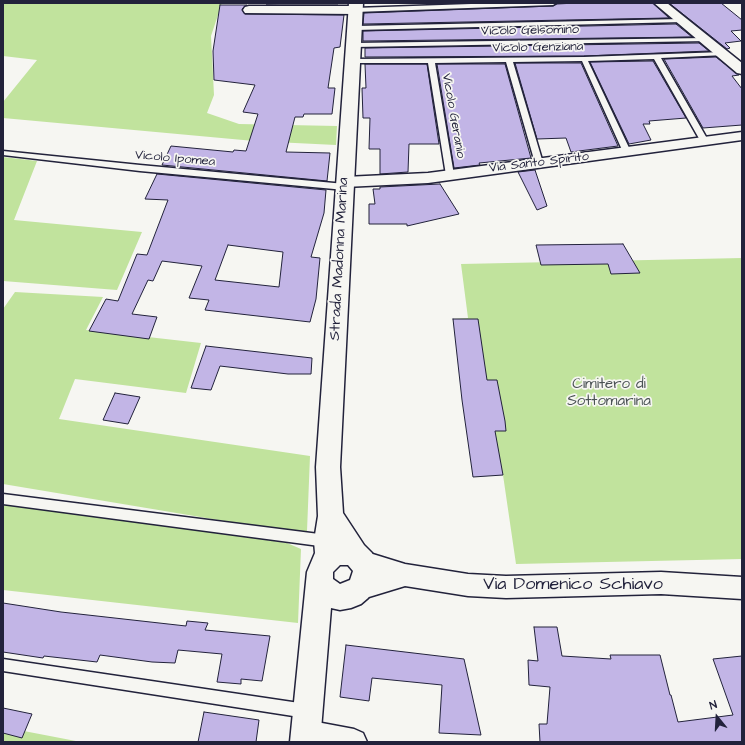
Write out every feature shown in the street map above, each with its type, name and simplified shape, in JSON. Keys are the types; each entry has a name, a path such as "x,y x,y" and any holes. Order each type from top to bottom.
{"street":[{"path":"660,3 740,66"},
{"path":"249,10 356,7"},
{"name":"Strada Madonna Marina","path":"335,573 328,467 356,28 356,7"},
{"name":"Via Santo Spirito","path":"345,184 428,178 739,137"},
{"name":"Strada Madonna Marina","path":"331,516 359,558"},
{"path":"335,573 365,580 366,571 359,558 345,552 336,553 335,573 316,624 306,729 354,742"},
{"name":"Via Domenico Schiavo","path":"359,558 404,575"},
{"name":"Via Domenico Schiavo","path":"335,573 404,575 468,585 506,588 661,583 742,588"}],"lane":[{"path":"356,7 554,3"},
{"path":"356,28 682,21"},
{"name":"Vicolo Gelsomino","path":"354,45 706,40"},
{"name":"Vicolo Genziana","path":"353,60 431,61 584,59 723,54"},
{"path":"657,57 705,142"},
{"path":"584,59 627,152"},
{"path":"509,60 539,163"},
{"name":"Vicolo Geranio","path":"431,61 450,175"},
{"name":"Vicolo Ipomea","path":"3,153 148,169 345,184"},
{"path":"3,500 335,573"},
{"path":"3,665 306,729"}],"green space":[{"path":"3,3 222,3 211,36 214,95 207,113 239,124 337,126 336,145 254,141 3,118 3,102 37,60 3,56"},
{"path":"3,157 37,161 14,220 142,232 117,290 3,281"},
{"name":"Cimitero di Sottomarina","path":"742,258 742,559 516,564 503,475 473,477 453,319 468,318 461,264"},
{"path":"15,292 103,297 86,330 201,343 186,393 75,379 59,419 310,456 307,531 290,532 3,484 3,309"},
{"path":"3,500 287,543 301,549 298,623 3,590"},
{"path":"3,727 81,742 3,742"}],"building":[{"path":"338,3 338,4 266,4"},
{"path":"653,3 669,18 363,24 364,13 553,6 557,4"},
{"path":"669,3 721,3 742,20 742,30 731,31 741,41 725,43 730,48 727,49"},
{"path":"220,5 247,5 242,9 245,14 344,15 340,47 334,48 328,88 335,88 332,114 304,114 303,117 295,117 286,152 330,153 327,181 162,165 171,146 233,152 234,150 246,151 258,114 243,112 255,85 214,80 213,51"},
{"path":"676,24 692,37 363,41 363,31"},
{"path":"699,43 709,51 584,56 365,57 365,48"},
{"path":"716,57 739,75 732,76 742,89 742,125 703,128 664,59"},
{"path":"653,61 686,118 649,121 650,124 643,124 651,140 629,144 590,62"},
{"path":"515,63 581,63 618,146 571,152 566,138 537,139"},
{"path":"365,64 427,64 439,144 409,144 408,172 380,174 380,149 369,149 370,118 363,118 362,88 366,88"},
{"path":"437,64 505,64 531,158 479,163 480,165 454,168"},
{"path":"535,170 547,206 537,210 518,172"},
{"path":"157,174 326,190 324,213 311,257 320,258 316,299 310,322 205,310 209,300 189,298 202,266 162,261 153,281 148,280 132,314 157,317 149,339 89,331 106,299 118,301 137,254 147,255 168,200 145,199","holes":["228,245 283,252 279,287 215,280"]},
{"path":"440,184 459,214 407,226 407,224 369,224 369,204 375,204 373,189 380,189 380,187"},
{"path":"623,244 640,273 611,274 608,264 541,265 536,245"},
{"path":"453,319 478,319 487,380 497,380 505,421 506,431 495,431 503,475 473,477 462,400"},
{"path":"206,346 312,358 311,374 288,374 220,366 211,390 191,388"},
{"path":"115,393 140,397 128,424 103,420"},
{"path":"3,603 61,612 186,626 187,621 208,623 205,630 270,636 262,681 241,679 241,684 217,682 222,654 178,650 175,663 152,662 100,655 97,662 44,656 43,658 3,652"},
{"path":"534,627 557,627 562,656 611,659 610,655 660,655 678,722 733,715 713,659 742,656 742,742 540,742 539,724 547,724 550,687 529,685 528,660 538,661"},
{"path":"346,645 464,659 481,735 439,733 442,685 372,678 369,701 340,697"},
{"path":"3,708 32,714 22,738 3,733"},
{"path":"204,712 259,720 256,742 198,742"}]}
